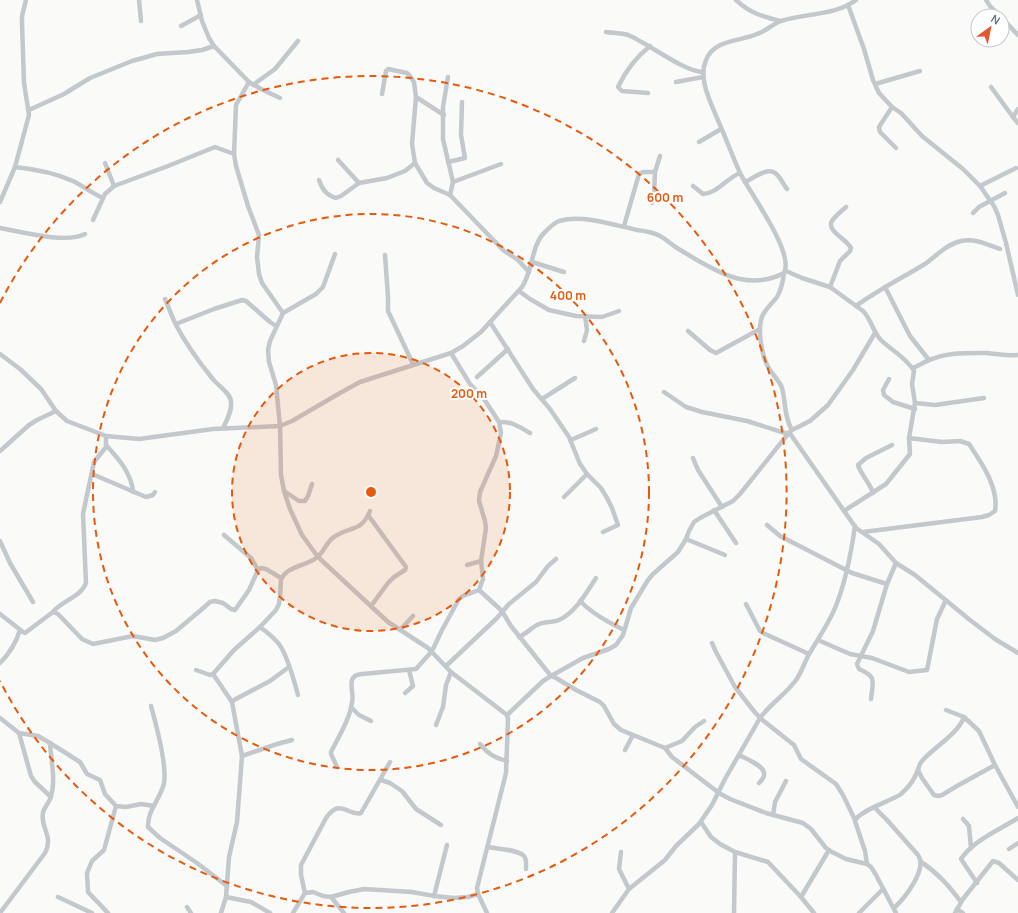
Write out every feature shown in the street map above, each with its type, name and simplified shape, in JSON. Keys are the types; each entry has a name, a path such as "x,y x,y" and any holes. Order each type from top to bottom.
{"street":[{"path":"0,202 15,167 27,124 29,110 24,83 22,24 22,16 26,0"},
{"path":"138,0 141,21"},
{"path":"197,0 209,38 214,46 251,83 280,98"},
{"path":"736,0 747,10 780,21"},
{"path":"856,0 848,6 841,8 780,21 769,29 757,34 717,45 710,51 705,61 703,74 711,105 740,173 770,223 780,243 786,261 783,283 779,293 761,320 760,329 764,359 769,370 781,387 790,432 854,526 879,544 896,563 915,575 995,639 1018,653"},
{"path":"986,0 992,8"},
{"path":"848,6 879,94 892,107 901,113 922,136 963,169 980,186 991,201 998,215 1018,295"},
{"path":"181,26 201,15"},
{"path":"1010,27 1018,35"},
{"path":"606,32 626,34 703,74"},
{"path":"283,313 262,283 259,274 257,257 259,235 244,194 234,154 236,105 251,83 275,69 298,41"},
{"path":"29,110 64,94 90,78 132,61 157,54 195,51 214,46"},
{"path":"648,93 622,91 618,88 624,74 632,62 650,46"},
{"path":"382,94 386,71 388,69 402,72 410,76 414,82 416,97 412,144 415,163 427,183 450,195 503,250 518,260 529,272"},
{"path":"875,84 920,71"},
{"path":"676,82 703,74"},
{"path":"448,77 443,107 443,139 453,182 450,195"},
{"path":"991,87 1018,124"},
{"path":"416,97 444,115"},
{"path":"448,162 465,158 461,135 462,102"},
{"path":"892,107 879,127 880,132 896,148"},
{"path":"1013,117 1018,109"},
{"path":"699,142 721,129"},
{"path":"93,220 102,198 114,186 215,147 234,154"},
{"path":"652,203 654,195 655,172 660,156"},
{"path":"338,160 359,183"},
{"path":"105,163 114,186"},
{"path":"319,180 326,193 336,198 359,183 387,178 405,171 415,163"},
{"path":"453,182 501,164"},
{"path":"15,167 27,168 65,178 102,198"},
{"path":"980,186 1016,168"},
{"path":"745,182 766,171 772,171 776,173 787,189"},
{"path":"624,226 639,174 642,172 655,172"},
{"path":"693,186 703,194 707,194 716,190 740,173"},
{"path":"973,213 979,207 1005,193"},
{"path":"830,287 840,261 851,248 847,241 833,231 831,226 832,221 846,208"},
{"path":"0,354 20,369 41,389 56,411 67,421 106,436 139,439 223,428 280,426 292,421 340,392 360,382 451,353 472,339 520,291 525,284 539,240 546,230 557,222 582,219 624,226 649,232 661,237 711,267 740,279 771,279 785,272 830,287 867,315 875,333 881,340 913,368 914,372 912,384 915,406 909,438 911,448 909,455 886,484 844,511"},
{"path":"0,228 60,238 72,238 85,234"},
{"path":"856,306 957,242 975,240 1000,249"},
{"path":"335,254 323,287 316,294 283,313 276,326 268,350 269,362 276,385 280,426 281,475 284,491 290,509 302,535 318,557 388,622 432,651 451,672 507,715 506,773 479,880 478,894 487,913"},
{"path":"385,255 388,311 413,364"},
{"path":"532,262 564,272"},
{"path":"885,287 910,336 929,360"},
{"path":"520,291 530,299 549,310 576,316 602,316 619,311"},
{"path":"165,300 176,324 204,368 216,384 230,397 230,413 223,428"},
{"path":"176,324 242,300 246,301 276,326"},
{"path":"584,316 587,330 584,340"},
{"path":"490,322 533,388 571,440 580,464 608,498 618,523 616,527 603,532"},
{"path":"688,331 710,350 716,353 760,329"},
{"path":"507,715 543,681 583,658 616,645 624,630 631,608 648,580 678,552 694,522 722,507 740,494 790,432 810,421 828,405 853,370 875,333"},
{"path":"477,377 508,349"},
{"path":"337,767 331,752 345,725 353,701 351,683 353,678 356,675 416,669 432,651 459,599 479,590 483,579 481,561 486,521 479,501 480,492 496,456 501,437 499,422 484,399 470,384 451,353"},
{"path":"913,368 936,357 970,353 1009,356 1018,355"},
{"path":"542,399 575,378"},
{"path":"889,379 884,390 884,395 893,402 915,406 945,404 984,398"},
{"path":"664,392 686,407 790,432"},
{"path":"0,451 29,425 56,411"},
{"path":"499,422 514,424 530,433"},
{"path":"571,440 596,430"},
{"path":"0,614 25,633 31,630 84,587 86,583 83,514 94,462 106,445 106,436"},
{"path":"863,532 982,517 995,511 995,499 986,469 969,444 960,441 942,442 909,438"},
{"path":"106,445 128,474 132,482 133,492"},
{"path":"873,493 870,484 862,474 858,465 866,458 892,445"},
{"path":"693,458 698,470 722,507"},
{"path":"92,474 146,497 153,495 155,492"},
{"path":"564,497 587,474"},
{"path":"284,491 299,501 305,500 312,484"},
{"path":"714,510 736,543"},
{"path":"214,674 234,650 260,627 276,610 279,604 281,578 283,575 292,569 318,557 333,537 359,527 369,513 406,567 405,570 394,576 371,606"},
{"path":"767,525 780,536 847,570 887,584"},
{"path":"612,913 629,889 665,860 678,844 701,822 719,793 725,779 760,718 795,681 834,610 847,570 854,526"},
{"path":"224,535 251,558 258,570"},
{"path":"686,539 725,555"},
{"path":"0,541 10,563 33,602"},
{"path":"446,666 497,618 508,604 536,582 556,559"},
{"path":"467,565 481,561"},
{"path":"871,699 872,676 858,667 858,662 873,631 887,584 896,563"},
{"path":"53,612 58,614 82,639 93,644 133,636 155,640 170,635 210,602 215,601 223,603 235,610 249,590 258,570 261,568 266,569 281,578"},
{"path":"519,637 537,625 544,622 557,621 563,618 580,601 596,578"},
{"path":"479,590 502,611 519,637 551,676 600,702 604,706 614,724 621,730 665,748 672,757 719,793 747,806 807,825 829,850 846,859 867,864 874,871 895,911 918,875 921,862"},
{"path":"818,640 850,654 862,655 909,672 927,670 936,619 946,600"},
{"path":"580,601 596,615 624,630"},
{"path":"746,604 760,631 809,654"},
{"path":"400,630 413,616"},
{"path":"260,627 271,635 280,645 298,694"},
{"path":"0,663 8,656 20,630"},
{"path":"712,643 735,687 760,718 794,745 801,759 836,784 855,820 867,864"},
{"path":"232,702 270,681 289,667"},
{"path":"196,670 210,675 214,674"},
{"path":"405,693 413,686 409,670"},
{"path":"436,725 443,707 446,685 451,672"},
{"path":"214,674 232,702 242,756 237,822 229,857 226,897 221,913"},
{"path":"151,706 163,763 164,783 148,823 150,830 227,886"},
{"path":"351,707 359,715 371,721"},
{"path":"946,710 964,717 980,732 995,765 1018,807"},
{"path":"855,820 862,813 901,794 914,779 921,762 962,724 964,717"},
{"path":"0,718 19,733 38,736 80,762 87,774 100,780 105,794 116,806 126,807 141,804 154,806"},
{"path":"665,748 682,741 695,727 704,721"},
{"path":"19,733 31,776 35,782 51,797"},
{"path":"625,750 633,736"},
{"path":"242,756 292,740"},
{"path":"0,913 47,849 48,839 42,816 51,797 53,786 50,743"},
{"path":"480,744 486,751 496,758 507,761"},
{"path":"739,755 761,767 764,771 764,776 759,783"},
{"path":"293,913 305,893 301,875 301,865 326,818 330,812 343,808 356,814 361,813 390,762"},
{"path":"918,770 934,795 938,796 995,765"},
{"path":"381,780 390,783 402,791 416,809 441,825"},
{"path":"773,815 775,802 786,781"},
{"path":"108,913 88,892 87,873 92,861 104,850 116,806"},
{"path":"874,808 918,855 921,862 937,873 951,888 961,902"},
{"path":"977,883 961,860 971,848 1018,818"},
{"path":"964,819 969,826 971,848"},
{"path":"701,822 708,833 716,841 735,852 768,862 814,913"},
{"path":"1009,849 1018,843"},
{"path":"434,896 447,845"},
{"path":"488,847 519,853 524,856 526,860 526,869"},
{"path":"801,897 829,850"},
{"path":"621,852 619,869 629,889"},
{"path":"734,913 735,852"},
{"path":"963,913 956,911 961,902 991,863 995,861 999,863 1018,880"},
{"path":"305,893 313,892 331,897 364,889 412,892 434,896 461,898 478,894"},
{"path":"859,913 883,889"},
{"path":"58,897 92,913"},
{"path":"226,897 251,902 270,913"},
{"path":"331,897 344,913"},
{"path":"187,907 191,913"}]}
